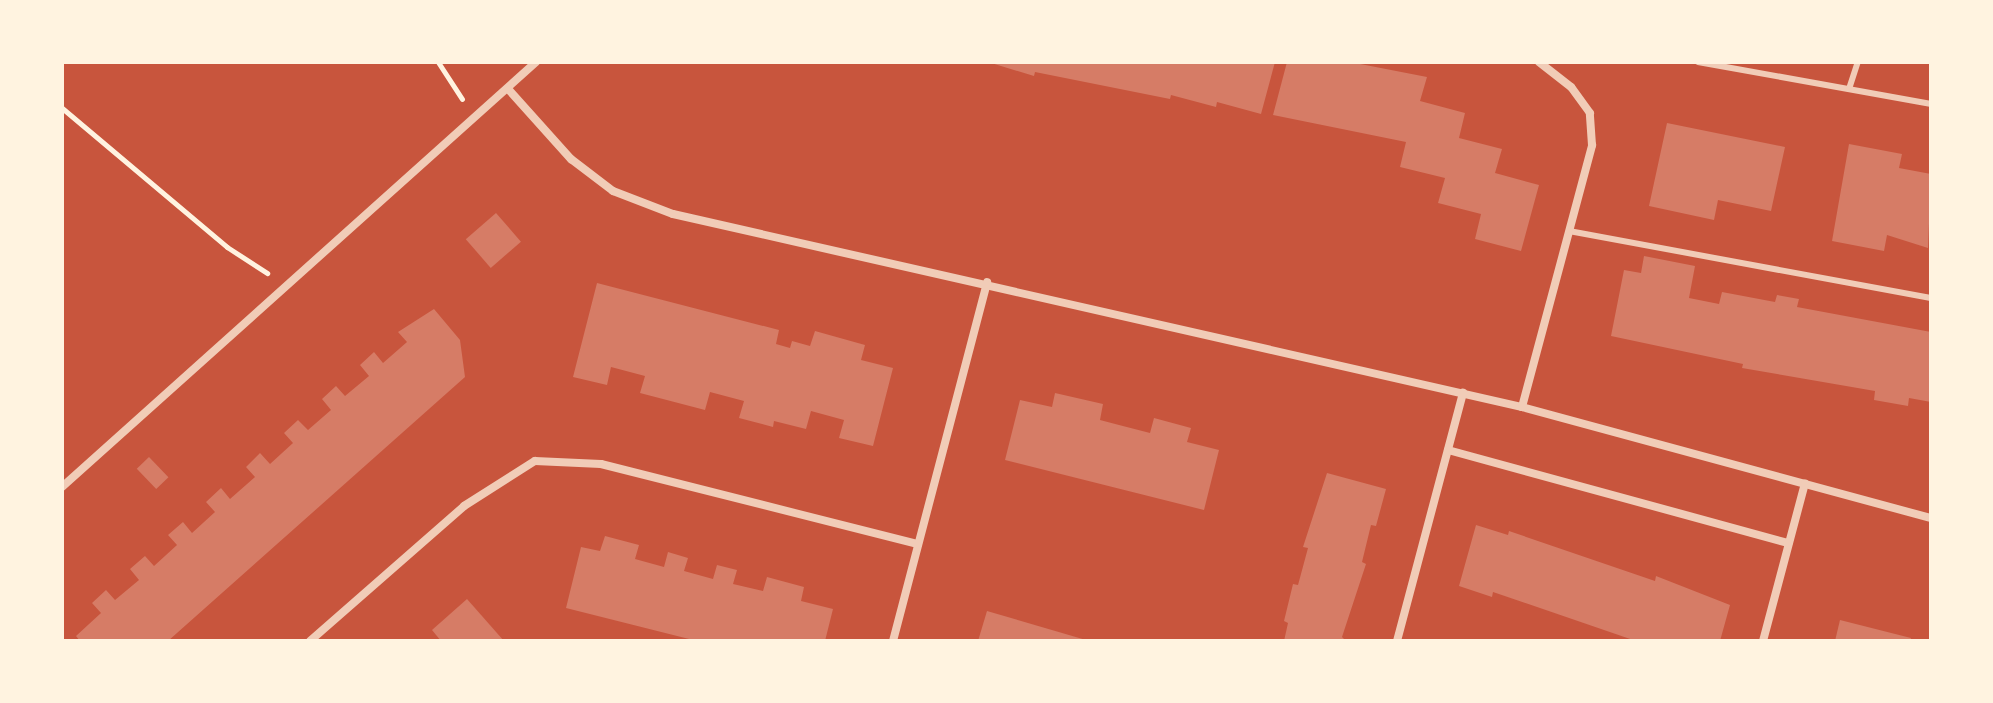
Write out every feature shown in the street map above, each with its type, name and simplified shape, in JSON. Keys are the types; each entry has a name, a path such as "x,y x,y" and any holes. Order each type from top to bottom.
{"street":[{"path":"62,487 509,90 536,62"},
{"path":"1522,407 1592,145 1590,113 1571,87 1539,62"},
{"path":"509,90 571,159 613,191 673,214 987,282 1522,407 1931,518"},
{"path":"893,641 987,282"},
{"path":"1397,641 1463,393"},
{"path":"1448,450 1789,543"},
{"path":"310,641 464,506 535,461 601,464 918,544"},
{"path":"1763,641 1805,483"}],"lane":[{"path":"1698,62 1931,104"},
{"path":"1849,89 1858,62"},
{"path":"1569,231 1931,298"}],"path":[{"path":"438,62 475,120"},
{"path":"62,108 227,247 289,286"}],"building":[{"path":"988,62 1275,62 1261,114 1217,102 1216,107 1171,95 1170,99 1035,72 1034,76"},
{"path":"1287,62 1350,62 1427,77 1420,101 1465,113 1459,138 1502,149 1495,173 1539,185 1521,251 1475,239 1481,214 1438,203 1445,178 1400,167 1406,142 1273,115"},
{"path":"1667,123 1785,147 1771,211 1718,200 1714,220 1649,206"},
{"path":"1849,144 1902,154 1899,168 1931,174 1928,248 1887,235 1884,251 1832,241"},
{"path":"496,213 521,242 491,268 466,239"},
{"path":"1644,256 1695,266 1689,298 1719,304 1722,292 1775,302 1777,295 1799,299 1797,307 1931,332 1931,402 1909,398 1908,406 1874,400 1875,391 1742,368 1743,364 1611,336 1624,270 1641,273"},
{"path":"597,283 779,330 776,344 790,348 792,341 810,346 815,331 865,345 861,360 893,368 873,446 839,438 844,420 811,411 806,429 774,421 773,427 739,418 744,401 710,392 705,410 640,393 645,376 611,367 607,385 573,377"},
{"path":"434,309 460,340 465,377 168,641 80,641 76,636 101,613 92,603 106,590 115,600 139,580 130,569 145,556 154,566 177,545 168,535 183,522 192,533 215,512 206,502 221,488 230,499 255,477 246,467 260,453 270,464 293,443 284,433 298,420 308,430 331,410 322,399 336,386 345,396 369,376 360,365 374,352 383,363 407,342 398,332"},
{"path":"1055,393 1103,404 1100,420 1150,433 1154,418 1191,428 1187,442 1219,450 1204,510 1005,460 1020,400 1052,407"},
{"path":"149,457 168,477 156,489 137,469"},
{"path":"1327,473 1386,489 1376,526 1371,525 1362,562 1366,564 1342,637 1346,641 1284,641 1288,623 1284,621 1293,584 1298,585 1308,548 1303,547"},
{"path":"1476,525 1508,535 1509,531 1655,581 1656,576 1730,605 1720,641 1636,641 1493,592 1492,597 1459,586"},
{"path":"605,536 639,545 635,559 664,567 668,552 688,558 684,571 713,579 717,565 737,570 733,584 763,591 767,577 804,587 801,601 833,609 825,641 697,641 566,608 581,547 600,551"},
{"path":"467,599 504,641 441,641 432,630"},
{"path":"987,611 1086,640 1086,641 978,641"},
{"path":"1840,620 1911,638 1910,641 1835,641"}]}
